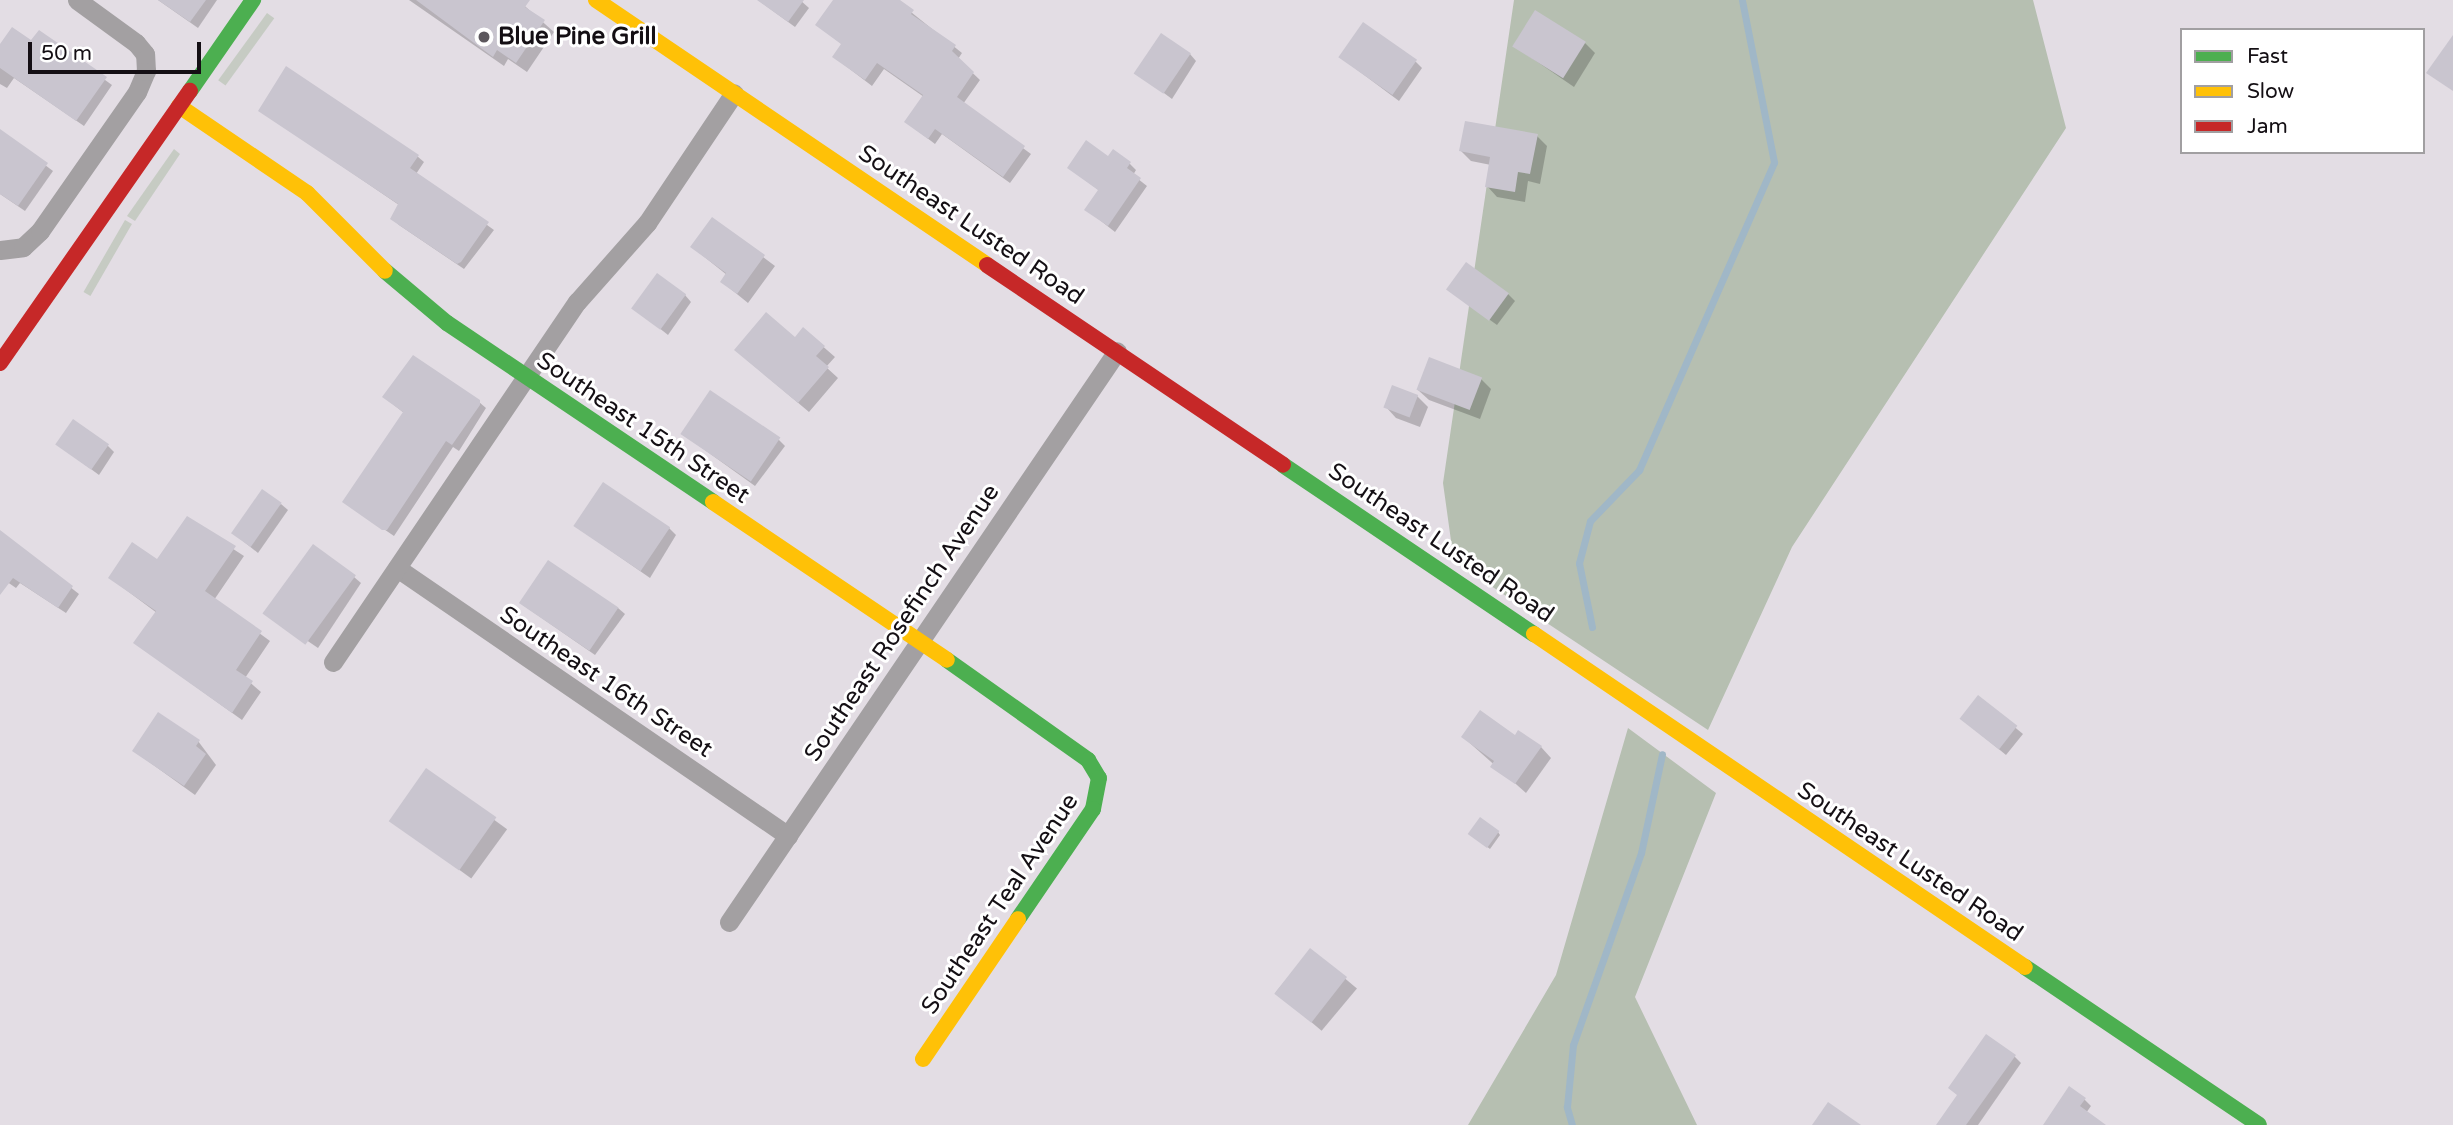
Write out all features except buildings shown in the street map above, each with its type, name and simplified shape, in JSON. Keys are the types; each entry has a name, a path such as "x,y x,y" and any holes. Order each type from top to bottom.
{"main road":[{"path":"0,363 253,0"},
{"name":"Southeast Lusted Road","path":"596,0 2259,1125"},
{"name":"Southeast 15th Street","path":"179,106 307,193 424,307 920,641 1080,752 1095,770"},
{"name":"Southeast Teal Avenue","path":"923,1059 1093,809 1099,789 1095,770"}],"street":[{"path":"0,250 23,247 40,231 137,92 146,71 145,54 78,0"},
{"path":"333,662 593,282 648,223 734,93"},
{"name":"Southeast Rosefinch Avenue","path":"729,922 1116,351"},
{"name":"Southeast 16th Street","path":"397,568 788,836"}],"shaded area":[{"path":"267,13 274,18 225,85 218,80"},
{"path":"174,149 180,154 135,221 127,216"},
{"path":"125,220 132,224 90,296 84,292"}],"green space":[{"path":"1514,0 2033,0 2066,128 1792,547 1708,730 1458,564 1453,555 1443,483"},
{"path":"1628,728 1716,793 1635,997 1697,1125 1468,1125 1556,975"}],"waterway":[{"path":"1592,627 1579,563 1590,521 1639,470 1774,162 1742,0"},
{"path":"1572,1125 1567,1107 1573,1045 1641,853 1662,754"}],"traffic: fast":[{"path":"190,91 253,0"},
{"path":"385,271 447,323 713,502"},
{"path":"1283,465 1534,634"},
{"path":"947,660 1088,760 1099,778 1093,809 1018,919"},
{"path":"2025,967 2259,1125"}],"traffic: slow":[{"path":"596,0 987,265"},
{"path":"179,106 307,193 385,271"},
{"path":"713,502 947,660"},
{"path":"1534,634 2025,967"},
{"path":"923,1059 1018,919"}],"traffic: jam":[{"path":"0,363 190,91"},
{"path":"987,265 1283,465"}],"place":[{"name":"Blue Pine Grill","path":"484,37"}]}
